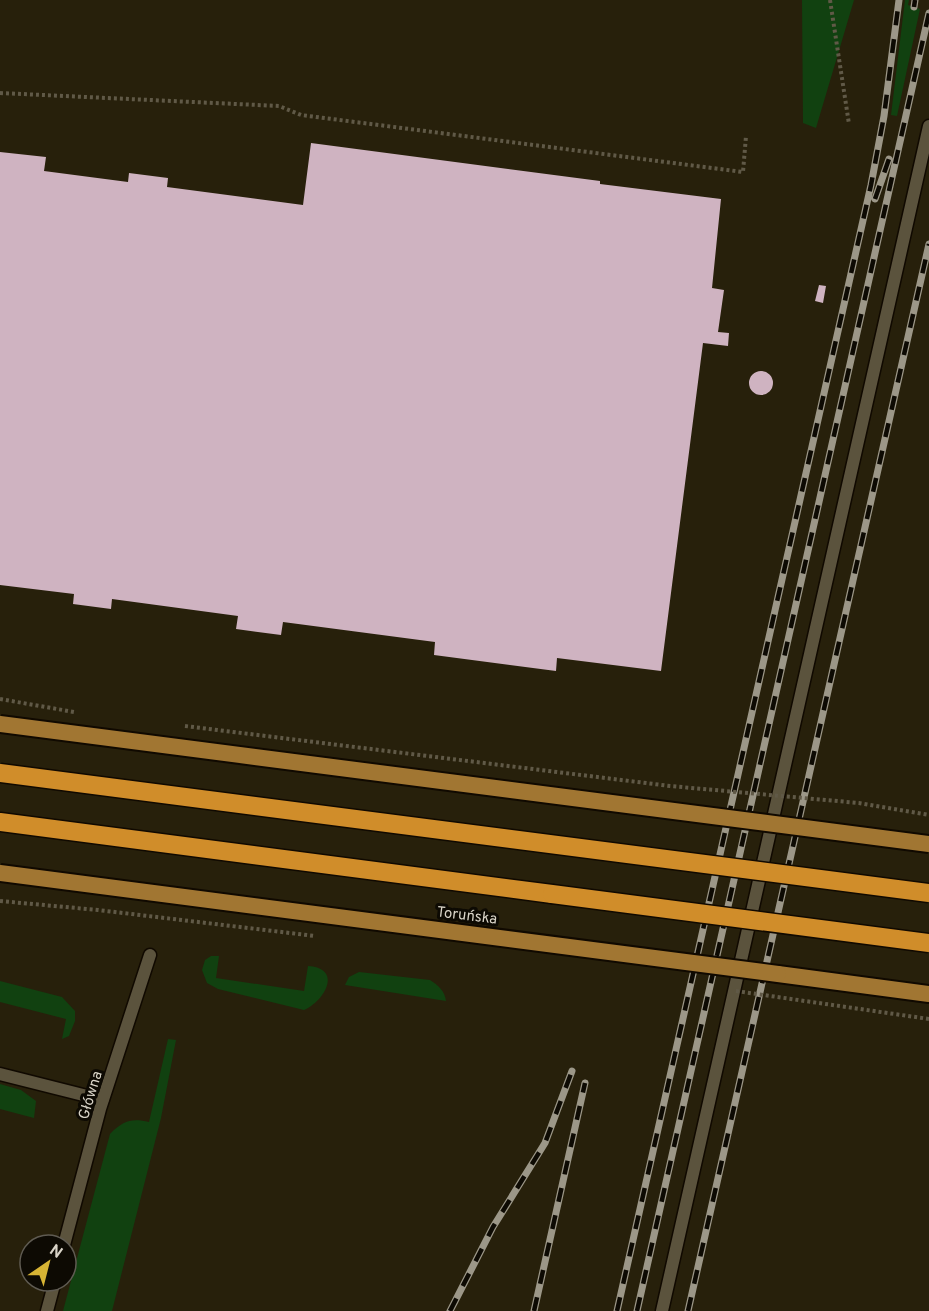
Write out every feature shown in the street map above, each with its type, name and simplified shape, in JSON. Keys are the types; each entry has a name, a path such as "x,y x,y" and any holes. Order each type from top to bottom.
{"highway":[{"path":"0,773 929,893"},
{"name":"Toruńska","path":"0,822 929,943"}],"main road":[{"path":"0,724 929,844"},
{"name":"Toruńska","path":"0,873 929,994"}],"lane":[{"path":"662,1311 929,126"},
{"name":"Główna","path":"67,1233 103,1100 150,955"},
{"path":"0,1074 103,1100"},
{"path":"47,1311 51,1293"}],"path":[{"path":"830,0 849,124"},
{"path":"0,93 279,106 301,115 742,172 746,136"},
{"path":"0,699 83,713"},
{"path":"177,725 670,786 859,803 929,815"},
{"path":"0,901 320,936"},
{"path":"728,989 929,1019"}],"green space":[{"path":"802,0 854,0 816,128 803,123"},
{"path":"905,0 909,0 908,5 920,9 897,116 891,115"},
{"path":"211,956 219,956 216,978 304,991 308,966 325,972 328,978 327,985 318,1000 304,1010 218,989 207,983 202,970 205,960"},
{"path":"359,972 430,980 441,989 446,1001 345,985 349,977"},
{"path":"0,981 62,997 75,1011 75,1021 69,1036 62,1039 66,1019 0,1002"},
{"path":"168,1039 176,1040 161,1118 112,1311 63,1311 68,1293 78,1293 78,1255 110,1134 128,1122 137,1120 149,1122"},
{"path":"0,1084 21,1090 36,1101 34,1118 0,1109"}],"building":[{"path":"311,143 721,199 712,288 724,290 718,332 729,333 728,346 703,343 661,671 557,658 556,671 434,655 435,642 283,622 281,635 236,629 238,616 112,599 111,609 73,604 74,594 0,585 0,152 46,157 44,171 128,182 129,173 168,178 167,187 303,205"},
{"path":"819,285 826,286 823,303 815,301"},
{"path":"756,371 766,371 773,378 773,388 766,395 756,395 749,388 749,378"}],"railway":[{"path":"617,1311 871,185 884,116 899,0"},
{"path":"914,7 915,0"},
{"path":"637,1311 929,13"},
{"path":"875,199 889,159"},
{"path":"688,1311 929,244"},
{"path":"450,1311 493,1227 545,1143 572,1071"},
{"path":"534,1311 585,1083"}]}
